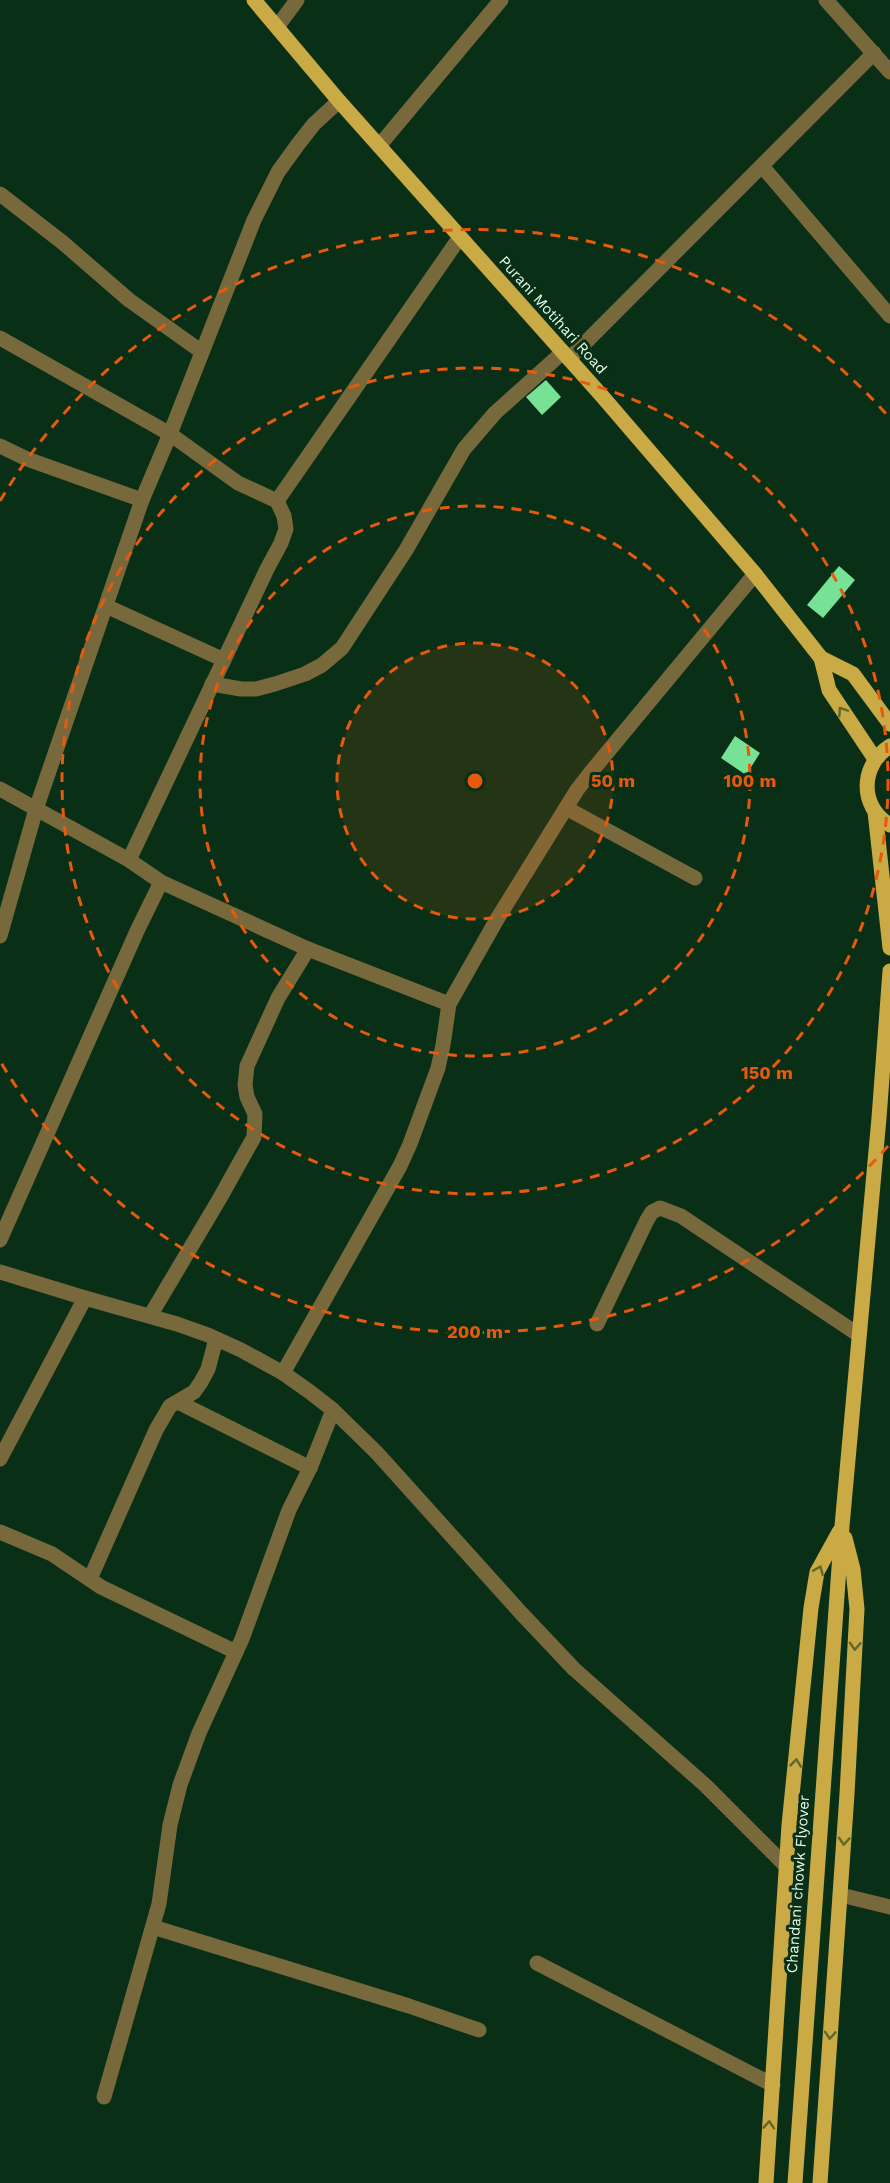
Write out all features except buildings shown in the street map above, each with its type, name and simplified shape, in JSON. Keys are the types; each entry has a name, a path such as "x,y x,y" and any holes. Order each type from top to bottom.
{"main road":[{"name":"Purani Motihari Road","path":"254,0 339,101 566,356 755,574 821,658 829,690 875,759"},
{"name":"Purani Motihari Road","path":"821,658 853,674 890,724"},
{"path":"890,746 875,759 869,769 866,792 875,812 890,825"},
{"path":"875,812 890,948"},
{"name":"Chandani chowk Flyover","path":"795,2183 837,1588 890,971"},
{"path":"766,2183 789,1825 813,1588 817,1572 842,1526"},
{"path":"820,2183 841,1895 857,1609 853,1569 842,1526"}],"street":[{"path":"277,27 297,0"},
{"path":"379,146 501,0"},
{"path":"826,0 890,72"},
{"path":"212,684 256,689 305,674 322,665 342,648 359,626 412,540 464,449 495,413 566,356 762,166 874,53"},
{"path":"0,936 36,809 142,500 254,220 272,183 314,124 339,101"},
{"path":"762,166 890,316"},
{"path":"0,195 62,242 129,300 202,352"},
{"path":"277,501 460,237"},
{"path":"0,338 170,434 238,483 277,501 284,516 286,529 282,543 267,569 129,860"},
{"path":"0,446 27,459 142,500"},
{"path":"283,1373 400,1166 438,1068 449,1004 496,921 566,808 606,753 755,574"},
{"path":"106,606 224,660"},
{"path":"0,789 129,860 161,882 308,949 449,1004"},
{"path":"566,808 695,878"},
{"path":"0,1240 161,882"},
{"path":"150,1316 254,1137 255,1114 247,1097 245,1085 247,1066 278,998 308,949"},
{"path":"597,1324 647,1220 652,1212 660,1209 681,1216 859,1335"},
{"path":"0,1272 85,1299 177,1323 216,1339 283,1373 333,1410 377,1453 520,1613 574,1669 705,1785 787,1867"},
{"path":"0,1459 85,1299"},
{"path":"90,1580 156,1430 170,1406 194,1392 201,1382 208,1369 216,1339"},
{"path":"178,1402 310,1468"},
{"path":"104,2097 159,1904 170,1825 180,1785 199,1733 236,1652 289,1510 310,1468 333,1410"},
{"path":"0,1532 52,1554 90,1580 140,1607 236,1652"},
{"path":"841,1895 890,1906"},
{"path":"153,1927 479,2030"},
{"path":"537,1963 773,2085"}]}
